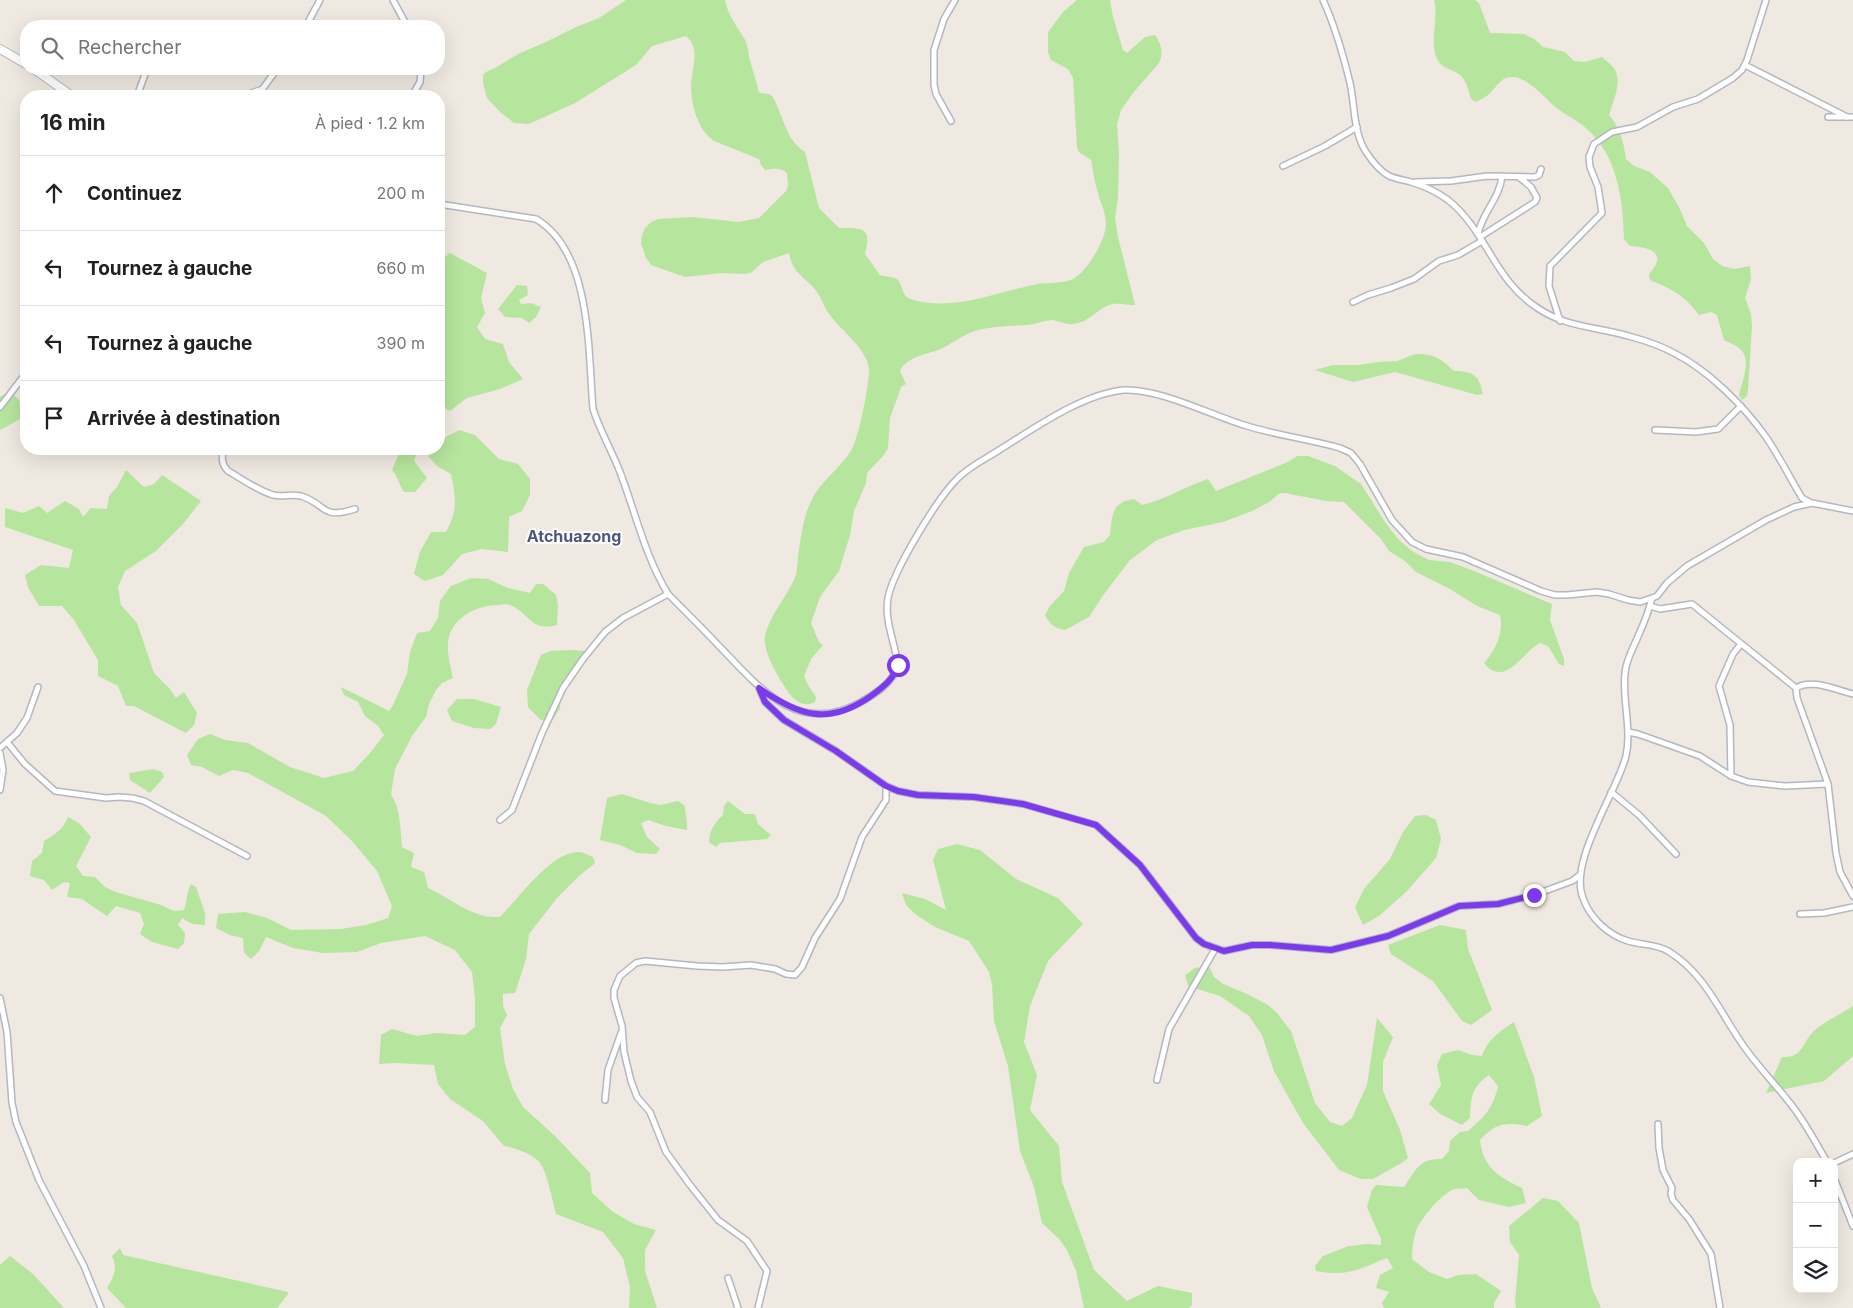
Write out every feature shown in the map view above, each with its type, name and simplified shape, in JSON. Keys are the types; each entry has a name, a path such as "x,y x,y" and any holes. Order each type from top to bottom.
{"street":[{"path":"309,20 320,0"},
{"path":"393,0 404,20"},
{"path":"951,121 936,94 934,85 934,50 944,19 954,0"},
{"path":"1323,0 1342,52 1354,103 1360,140 1374,164 1390,176 1412,182 1436,192 1458,209 1480,237 1497,267 1511,286 1539,310 1571,325 1622,334 1658,345 1676,354 1708,376 1740,406 1766,437 1802,498 1812,503 1853,510"},
{"path":"1560,321 1549,286 1550,266 1602,213 1598,187 1590,167 1589,157 1594,144 1612,132 1637,127 1674,107 1698,99 1733,78 1745,65 1766,0"},
{"path":"0,49 20,61"},
{"path":"1745,65 1850,117"},
{"path":"42,75 64,90"},
{"path":"139,90 146,75"},
{"path":"263,90 273,75"},
{"path":"415,90 420,82 421,75"},
{"path":"1828,117 1850,117"},
{"path":"1283,166 1325,146 1357,127"},
{"path":"1412,182 1502,176 1535,177 1539,175 1541,169"},
{"path":"1480,237 1483,218 1498,193 1502,176"},
{"path":"1353,302 1414,279 1439,261 1465,252 1480,237 1535,202 1537,198 1531,187 1518,176"},
{"path":"445,205 536,219 558,236 569,255 583,302 595,416 620,471 645,548 660,580 668,594 759,688 790,708 813,714 825,715 856,705 879,690 896,673 898,665 887,611 888,597 898,569 944,493 959,477 977,463 1032,429 1092,398 1111,392 1126,390 1162,397 1244,425 1319,442 1351,453 1360,464 1392,520 1412,542 1426,549 1463,557 1541,591 1555,595 1597,592 1640,602 1652,598 1674,576 1701,557 1766,520 1794,507 1812,503"},
{"path":"0,407 20,381"},
{"path":"1655,430 1696,432 1718,429 1740,406"},
{"path":"222,455 223,466 228,471 264,491 274,495 299,496 335,514 355,509"},
{"path":"500,820 512,810 542,734 563,688 583,659 606,632 624,618 668,594"},
{"path":"1652,598 1640,633 1627,660 1625,672 1628,732 1626,755 1618,778 1591,838 1580,875 1583,898 1592,915 1613,935 1668,951 1705,985 1746,1049 1808,1128 1825,1158"},
{"path":"1650,606 1660,609 1692,604 1796,688 1797,698 1828,784 1840,872 1853,896"},
{"path":"1731,776 1730,725 1719,686 1733,654 1741,644"},
{"path":"1796,688 1802,684 1815,684 1853,694"},
{"path":"0,748 17,733 27,718 38,687"},
{"path":"759,688 765,702 784,720 836,751 886,786 898,791 918,795 974,797 1023,804 1096,825 1140,865 1196,938 1215,949 1224,951 1252,945 1270,945 1331,950 1388,936 1459,906 1498,904 1534,895 1572,881 1580,875"},
{"path":"1628,732 1700,756 1731,776 1748,782 1785,786 1828,784"},
{"path":"7,742 25,764 55,791 106,798 132,798 144,802 247,856"},
{"path":"0,754 3,770 0,790"},
{"path":"758,1308 767,1272 748,1241 718,1220 690,1185 666,1152 650,1112 637,1097 631,1082 624,1052 622,1030 614,998 614,990 620,976 636,963 645,961 697,966 751,965 795,975 802,967 815,938 840,899 862,837 886,800 886,786"},
{"path":"1611,792 1639,815 1676,854"},
{"path":"1572,881 1580,886"},
{"path":"1800,914 1824,913 1853,907"},
{"path":"1157,1080 1169,1029 1215,949"},
{"path":"0,998 7,1032 12,1103 16,1122 39,1180 84,1266 101,1308"},
{"path":"605,1100 608,1070 622,1030"},
{"path":"1658,1124 1659,1148 1663,1170 1672,1188 1673,1200 1689,1219 1711,1254 1720,1308"},
{"path":"1838,1161 1853,1154"},
{"path":"1838,1188 1853,1226"},
{"path":"728,1278 738,1308"}],"green space":[{"path":"626,0 725,0 730,15 747,44 758,90 760,93 772,96 788,133 805,152 819,208 839,228 854,228 864,231 867,239 865,254 880,275 898,280 906,297 909,299 928,303 974,300 1033,285 1071,280 1087,266 1100,244 1106,221 1091,160 1079,152 1077,147 1073,78 1068,69 1051,60 1048,52 1048,32 1063,12 1077,0 1110,0 1123,50 1127,53 1145,37 1155,35 1162,52 1159,63 1121,110 1117,124 1119,154 1118,198 1115,218 1135,305 1112,304 1088,319 1073,324 1051,320 1028,325 981,329 943,348 911,360 903,366 900,371 906,384 901,387 890,418 888,448 867,473 866,483 854,511 850,535 839,571 820,597 811,623 819,642 823,645 811,659 804,676 816,697 815,702 809,704 799,702 784,686 770,659 765,636 771,620 796,575 803,528 811,501 851,451 854,444 867,387 869,370 867,362 859,348 828,312 817,292 797,271 789,253 763,262 752,272 746,274 722,273 685,277 651,265 646,258 641,243 645,228 651,222 658,219 692,217 739,222 759,218 786,191 788,185 787,173 779,169 765,170 759,159 714,141 703,130 696,116 692,100 691,84 694,52 691,41 686,36 652,46 636,65 575,103 529,124 514,123 500,112 487,98 483,83 483,75 486,72 520,53 599,18"},
{"path":"1434,0 1475,0 1479,3 1490,33 1524,34 1534,39 1543,47 1565,52 1574,61 1585,62 1602,57 1614,68 1618,79 1615,98 1609,115 1621,136 1626,159 1634,166 1650,172 1668,188 1687,226 1704,243 1713,259 1722,266 1734,269 1750,266 1751,279 1745,298 1751,314 1752,326 1748,390 1747,396 1742,400 1739,395 1746,363 1744,354 1740,349 1724,340 1717,315 1711,312 1699,315 1677,293 1650,280 1649,274 1655,267 1657,256 1650,250 1630,246 1624,239 1617,180 1606,152 1597,140 1587,129 1518,78 1509,77 1503,80 1483,99 1476,102 1471,99 1467,84 1462,77 1439,63 1437,59 1434,45"},
{"path":"450,253 487,273 481,298 485,313 477,327 485,339 503,344 509,362 523,379 500,389 467,398 450,411 445,408 445,257"},
{"path":"517,285 527,286 528,295 519,300 521,304 531,303 541,307 536,317 529,323 522,318 505,317 498,309"},
{"path":"1415,354 1432,356 1441,360 1454,371 1474,375 1479,382 1483,394 1477,395 1395,372 1353,382 1315,370 1333,365 1359,365 1397,361"},
{"path":"9,391 19,400 20,419 0,430 0,397"},
{"path":"459,430 475,435 499,459 518,464 530,479 530,495 522,511 509,517 508,552 481,549 462,554 443,575 425,581 414,574 420,552 431,532 446,532 453,517 455,504 451,474 437,466 428,456 445,455 445,437"},
{"path":"398,455 416,455 414,461 427,478 415,492 404,492 392,470"},
{"path":"1297,456 1308,456 1335,466 1361,484 1385,522 1398,539 1412,551 1429,560 1450,562 1474,571 1552,604 1550,620 1564,659 1564,666 1559,664 1548,646 1540,643 1506,670 1499,672 1492,670 1484,663 1498,641 1501,628 1500,615 1477,606 1450,589 1416,572 1405,561 1389,551 1381,539 1344,502 1326,501 1285,493 1280,493 1269,502 1252,511 1223,522 1184,530 1157,540 1130,560 1089,617 1065,630 1053,626 1045,615 1050,606 1064,591 1069,573 1084,547 1104,542 1110,535 1112,516 1121,503 1134,499 1142,505 1151,503 1208,479 1216,491 1288,462"},
{"path":"126,470 144,487 154,484 162,475 201,501 183,524 156,551 125,571 118,587 121,605 137,623 154,673 176,698 184,692 197,713 194,725 186,733 134,706 126,706 118,686 98,676 98,660 74,620 62,606 39,606 28,587 25,575 41,565 69,568 73,550 5,527 5,508 23,513 39,506 47,513 65,501 79,509 83,517 91,508 107,509 109,496 117,487"},
{"path":"471,578 488,579 508,588 530,593 536,584 543,584 556,595 558,605 557,625 541,626 531,621 517,609 504,604 473,610 459,620 454,627 448,643 453,678 442,683 436,690 429,704 426,717 412,736 395,769 391,794 398,813 402,847 414,853 411,867 424,872 428,888 467,909 483,916 493,917 500,917 546,868 557,860 568,854 578,852 593,857 595,863 557,898 529,934 526,959 515,993 503,994 503,1006 507,1015 500,1028 505,1064 513,1089 523,1107 555,1136 590,1173 592,1193 613,1212 634,1224 656,1230 645,1250 645,1271 657,1308 629,1308 630,1287 623,1258 603,1232 556,1214 543,1167 540,1163 528,1154 504,1146 483,1121 450,1099 438,1084 434,1065 379,1064 381,1035 392,1029 417,1036 436,1033 465,1035 475,1027 475,999 472,972 455,950 425,936 381,943 357,952 323,953 293,948 266,937 259,951 251,959 244,953 243,938 230,935 216,928 218,914 245,912 267,918 291,930 341,929 366,925 388,918 392,906 377,871 352,841 326,816 248,773 233,770 219,776 202,767 191,765 187,755 198,739 210,734 225,740 248,743 290,767 324,778 353,771 384,735 378,726 365,716 358,702 344,695 341,687 389,711 407,674 410,652 417,633 430,631 438,618 440,601 451,586"},
{"path":"550,651 587,651 566,679 561,691 560,708 552,721 541,720 528,707 527,690 541,655"},
{"path":"457,699 474,699 501,707 496,724 490,729 474,728 452,721 447,710"},
{"path":"153,769 162,772 164,777 150,793 130,780 129,773"},
{"path":"622,794 661,805 678,801 685,806 687,830 648,820 641,823 647,837 660,849 656,854 637,853 620,845 600,840 607,798"},
{"path":"728,801 745,814 755,814 758,824 771,835 767,839 720,843 716,847 709,842 713,827 723,815 724,806"},
{"path":"1426,815 1436,820 1441,839 1436,858 1406,892 1379,916 1363,925 1355,907 1364,889 1390,859 1403,832 1415,816"},
{"path":"68,817 80,824 91,837 76,866 83,876 95,877 105,887 116,892 161,905 174,911 184,910 191,884 196,887 205,913 205,925 192,924 182,918 178,925 185,933 184,943 178,949 152,942 140,934 144,924 140,913 116,906 107,916 82,899 67,897 70,883 64,882 52,890 44,880 30,876 32,861 42,853 44,841 61,828"},
{"path":"957,844 980,850 1016,879 1058,898 1083,924 1048,961 1030,1006 1024,1042 1037,1075 1030,1110 1059,1146 1062,1182 1094,1270 1127,1301 1158,1286 1192,1293 1192,1305 1189,1308 1084,1308 1076,1271 1067,1250 1060,1240 1042,1223 1034,1187 1020,1151 1008,1066 994,1021 992,984 989,972 969,941 935,927 915,914 906,905 902,893 925,899 946,910 933,860 938,849"},
{"path":"1440,925 1466,930 1468,949 1492,1010 1471,1025 1462,1021 1433,981 1391,954 1388,945"},
{"path":"1209,966 1214,977 1223,984 1268,1005 1277,1013 1291,1031 1315,1103 1330,1122 1342,1126 1352,1118 1367,1085 1377,1018 1393,1037 1383,1062 1383,1091 1400,1130 1408,1158 1373,1179 1361,1179 1339,1170 1303,1123 1274,1071 1262,1035 1249,1016 1220,996 1188,986 1185,975 1195,968"},
{"path":"1853,1006 1853,1056 1824,1081 1766,1093 1782,1057 1794,1055 1816,1029"},
{"path":"1514,1022 1534,1077 1542,1116 1527,1126 1501,1125 1491,1130 1480,1140 1482,1150 1489,1165 1506,1180 1522,1188 1526,1203 1509,1207 1479,1200 1467,1188 1452,1190 1436,1202 1418,1226 1412,1252 1412,1259 1429,1272 1447,1279 1458,1275 1476,1274 1501,1291 1494,1303 1494,1308 1384,1308 1382,1303 1389,1292 1376,1288 1380,1275 1393,1268 1387,1258 1353,1271 1327,1273 1316,1271 1315,1266 1323,1256 1349,1246 1381,1245 1381,1239 1367,1207 1372,1190 1376,1185 1404,1187 1419,1166 1434,1159 1442,1159 1449,1151 1450,1141 1460,1132 1468,1131 1491,1107 1498,1086 1489,1075 1475,1089 1470,1118 1462,1125 1440,1114 1429,1104 1441,1085 1437,1065 1442,1054 1458,1050 1482,1056 1487,1045 1499,1032"},
{"path":"1543,1198 1558,1201 1579,1223 1592,1288 1601,1308 1516,1308 1519,1255 1510,1242 1509,1226"},
{"path":"120,1248 123,1255 288,1292 288,1294 277,1308 126,1308 107,1288 114,1272 115,1265 112,1256"},
{"path":"10,1256 33,1274 64,1308 0,1308 0,1265"}],"district":[{"name":"Atchuazong","path":"574,536"}],"route":[{"path":"898,665 896,673 889,682 868,698 842,711 825,715 802,712 790,708 759,688 765,702 784,720 836,751 886,786 898,791 918,795 974,797 1023,804 1096,825 1140,865 1196,938 1215,949 1224,951 1252,945 1270,945 1331,950 1388,936 1466,904 1498,904 1534,895"}]}
